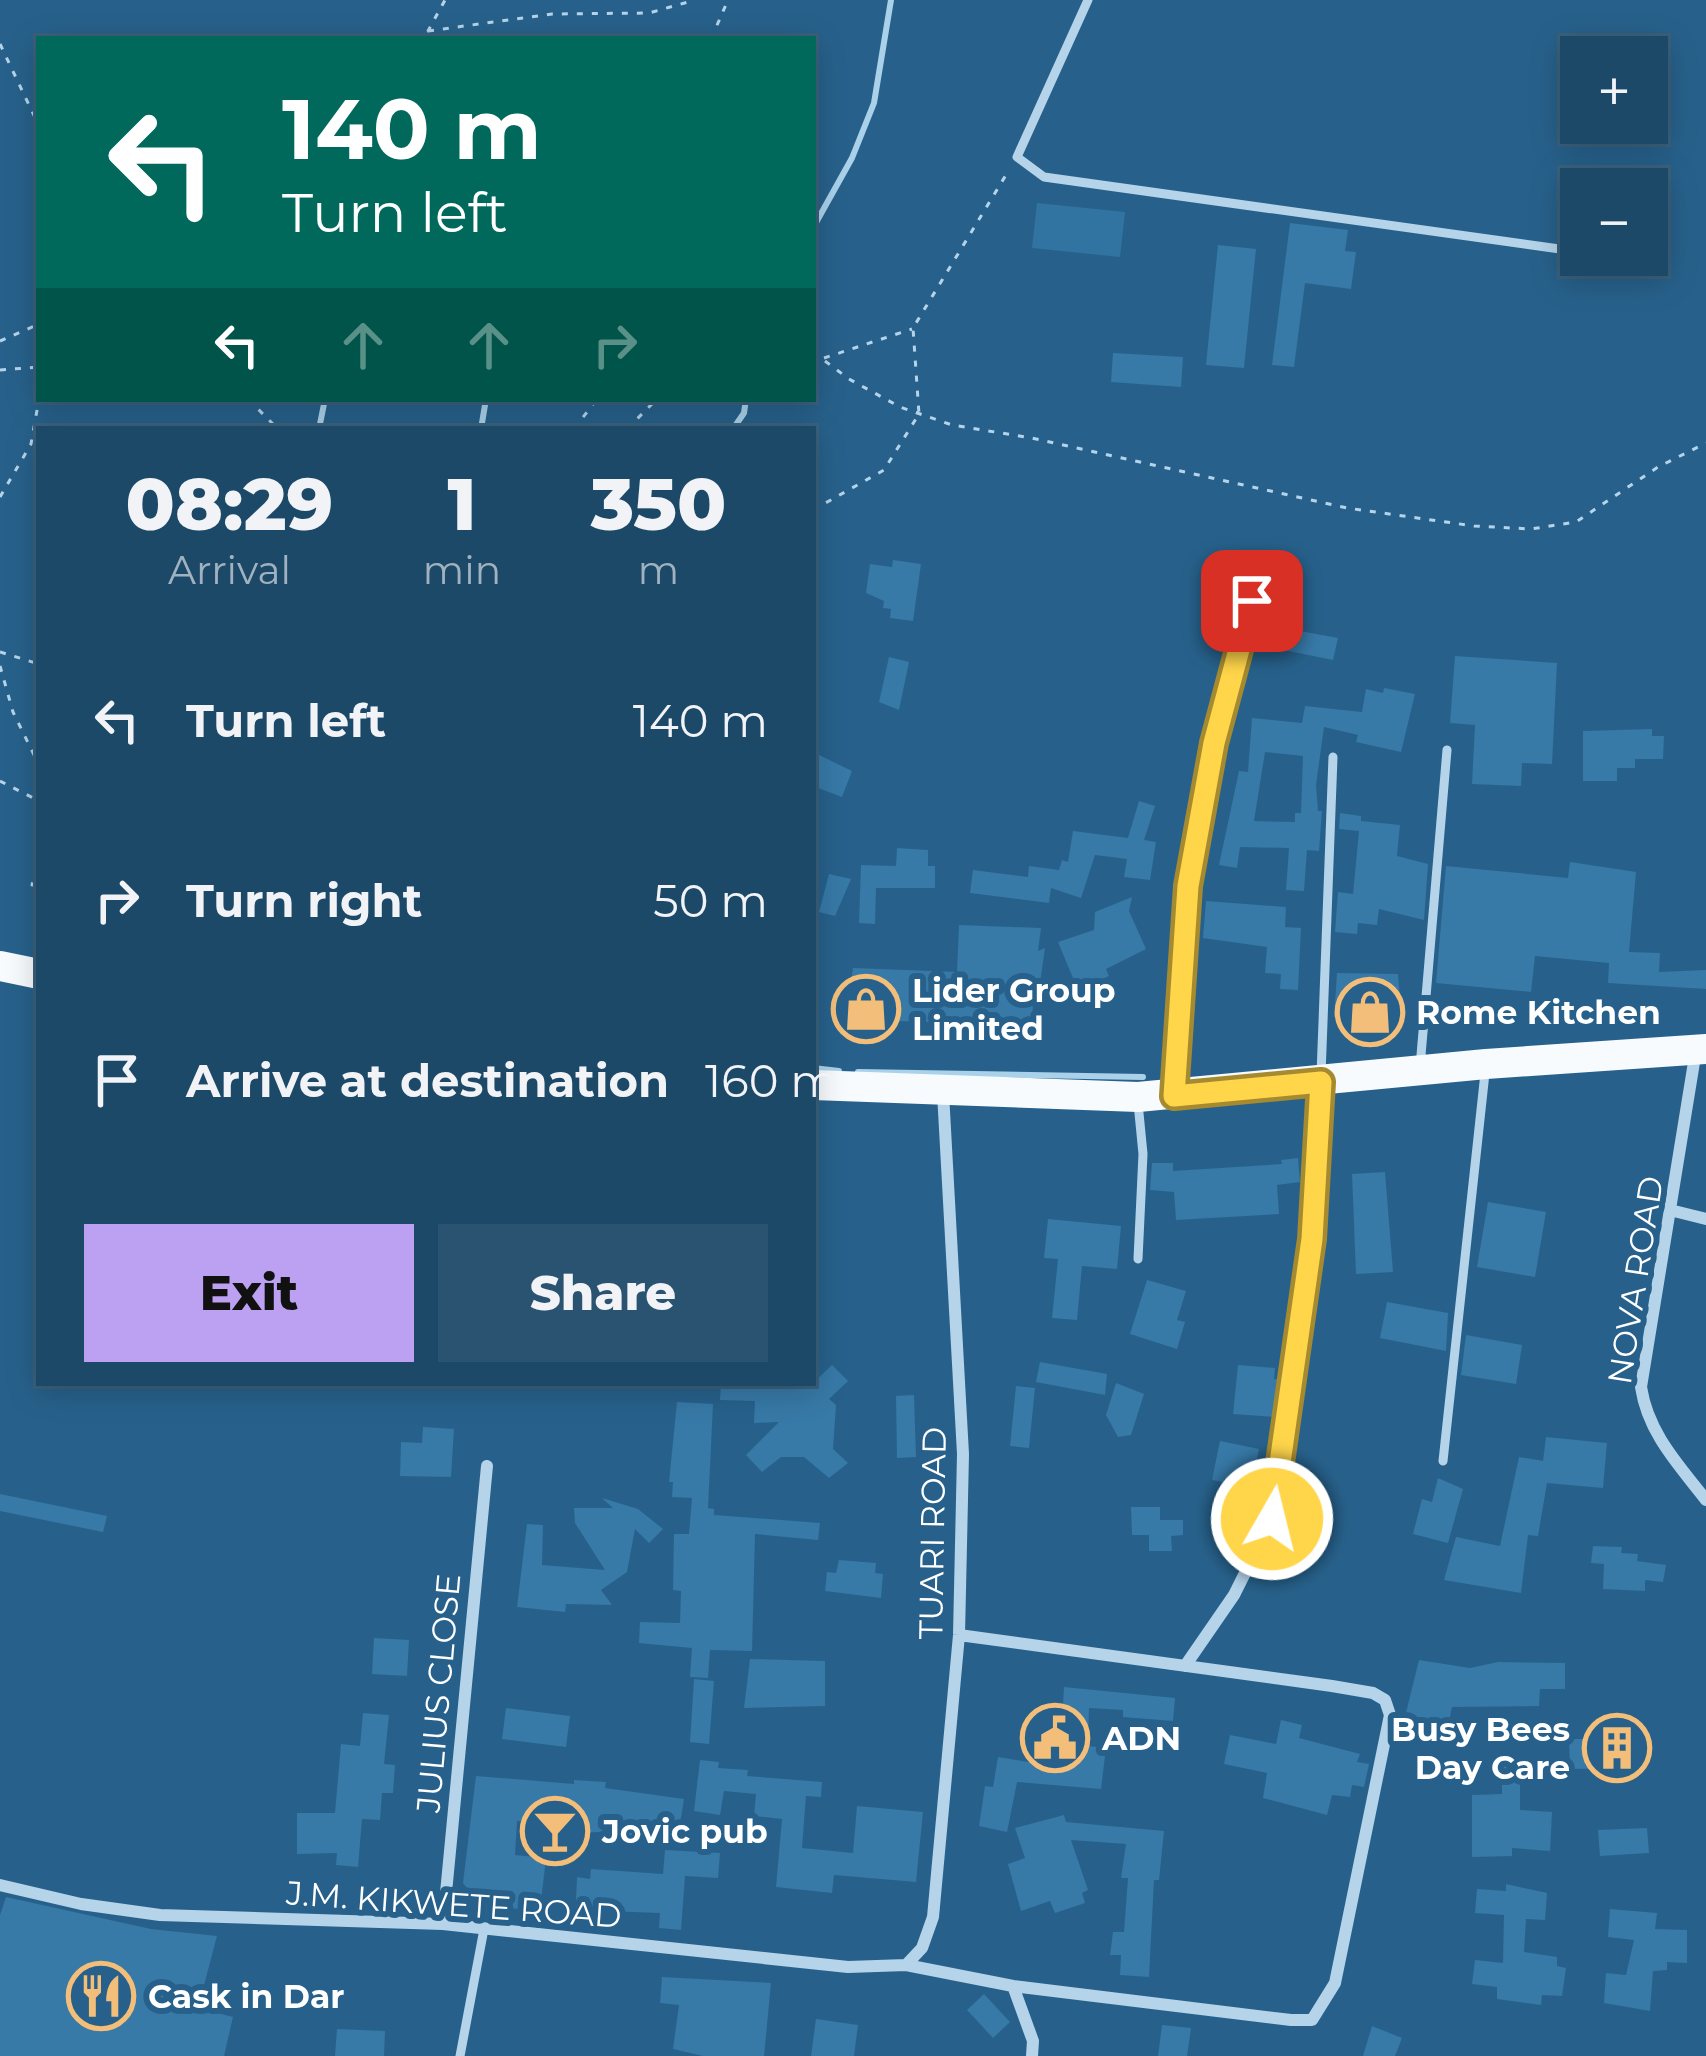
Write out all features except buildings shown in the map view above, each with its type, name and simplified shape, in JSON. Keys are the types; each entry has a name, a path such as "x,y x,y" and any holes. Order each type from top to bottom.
{"main road":[{"path":"0,966 36,973"},
{"path":"816,1085 1174,1096 1486,1064 1701,1049"}],"street":[{"name":"NOVA ROAD","path":"1701,1049 1641,1388 1656,1435 1706,1500"},
{"path":"959,1635 1185,1666 1234,1595 1272,1519 1312,1239 1321,1082"},
{"name":"TUARI ROAD","path":"905,1965 922,1948 933,1917 959,1635 963,1454 942,1092"},
{"path":"1673,1211 1706,1219"},
{"name":"JULIUS CLOSE","path":"443,1924 487,1466"},
{"name":"J.M. KIKWETE ROAD","path":"0,1885 81,1904 160,1915 443,1924 848,1967 905,1965 1013,1986 1312,2020 1335,1983 1390,1714 1385,1700 1373,1693 1332,1686 1185,1666"},
{"path":"1013,1986 1033,2041 1032,2056"}],"lane":[{"path":"1088,0 1017,157 1045,177 1560,249"},
{"path":"1174,1096 1188,886 1214,743 1252,601"},
{"path":"1420,1070 1448,750"},
{"path":"1321,1082 1334,757"},
{"path":"1443,1461 1486,1064"},
{"path":"1138,1097 1144,1154 1138,1259"},
{"path":"460,2056 484,1929"}],"path":[{"path":"428,31 445,0"},
{"path":"419,36 552,14 649,13 695,0"},
{"path":"712,36 728,0"},
{"path":"0,44 36,120"},
{"path":"816,508 884,470 919,414 913,328 1017,157"},
{"path":"0,341 36,325"},
{"path":"821,358 913,328"},
{"path":"816,354 849,379 952,425 1032,438 1347,508 1474,526 1531,529 1576,522 1658,467 1706,443"},
{"path":"0,370 36,367"},
{"path":"0,497 31,444 38,402"},
{"path":"251,402 273,426"},
{"path":"576,426 595,402"},
{"path":"630,426 654,402"},
{"path":"0,652 36,663"},
{"path":"0,666 13,712 36,759"},
{"path":"0,781 36,799"}],"shaded area":[{"path":"1037,203 1125,212 1120,257 1032,248"}],"waterway":[{"path":"816,223 852,158 874,103 891,0"},
{"path":"320,426 324,402"},
{"path":"482,426 486,402"},
{"path":"735,426 746,402"},
{"path":"816,1068 839,1071"},
{"path":"858,1072 1143,1077"}],"place":[{"name":"Lider Group Limited","path":"866,1009"},
{"name":"Rome Kitchen","path":"1370,1012"},
{"name":"ADN","path":"1055,1738"},
{"name":"Busy Bees Day Care","path":"1617,1748"},
{"name":"Jovic pub","path":"555,1831"},
{"name":"Cask in Dar","path":"101,1996"}],"route":[{"path":"1252,601 1214,743 1188,886 1174,1096 1321,1082 1312,1239 1272,1519"}]}
